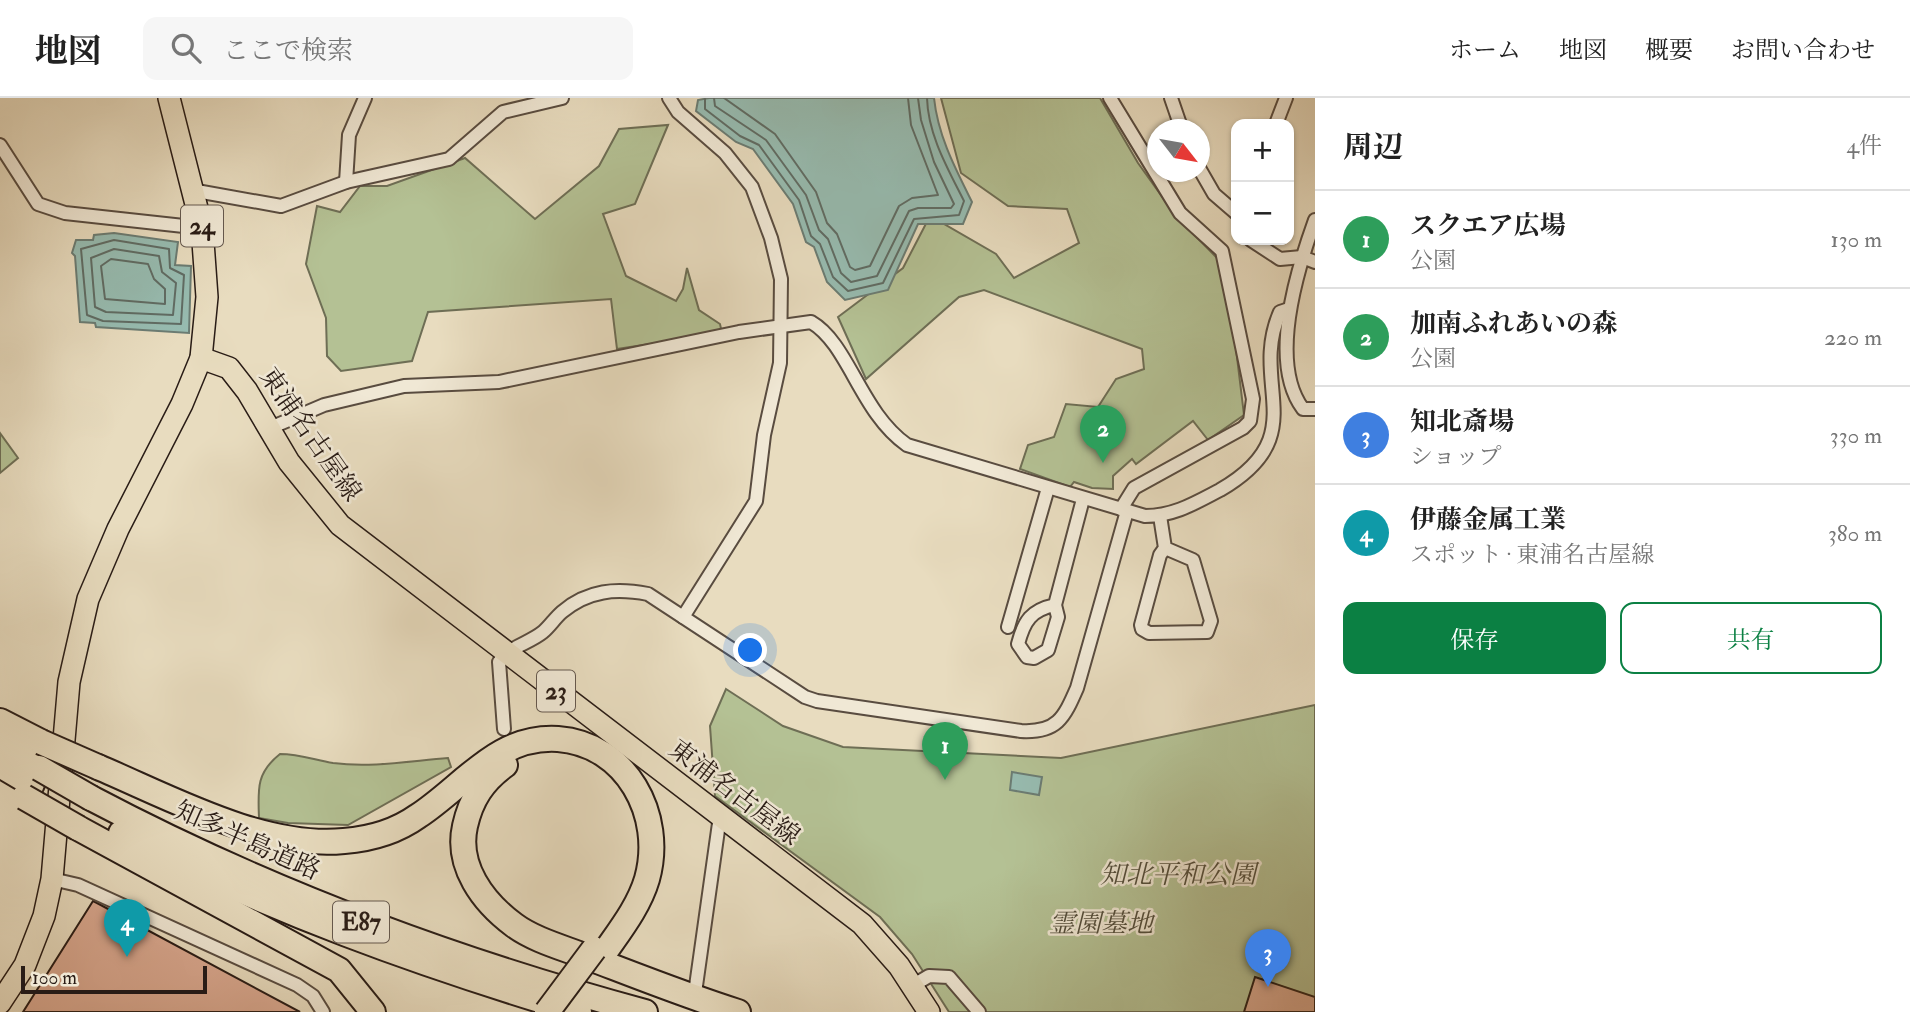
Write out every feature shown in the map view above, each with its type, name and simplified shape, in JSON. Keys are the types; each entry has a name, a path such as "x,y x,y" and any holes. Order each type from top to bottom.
{"highway":[{"path":"0,721 41,742 233,824 307,841 344,841 384,834 418,817 482,763 516,744 540,739 580,742 607,754 629,775 641,797 651,838 647,877 641,896 547,1012"},
{"name":"知多半島道路","path":"0,744 32,783"},
{"path":"563,1012 599,950 615,920 634,888 642,831 634,807 612,776 589,761 546,750 511,760 483,783 469,808 464,854 470,875 481,893 516,927 676,991 738,1012"},
{"name":"知多半島道路","path":"0,765 85,813 227,884 336,931 444,970 579,1012"},
{"path":"0,784 32,783 85,813 339,970 373,1012"},
{"name":"知多半島道路","path":"85,813 191,848 342,914 498,969 645,1012"}],"main road":[{"name":"24","path":"169,98 202,228 207,297 201,358"},
{"name":"東浦名古屋線","path":"201,358 229,368 313,495 340,525 862,924 899,966 929,1012"},
{"path":"0,1003 7,977 38,935 52,879 69,682 88,599 118,529 182,404 201,358"}],"street":[{"path":"346,182 349,135 365,98"},
{"path":"191,190 281,206 346,182 449,159 503,112 562,98"},
{"path":"669,98 678,112 725,153 752,187 779,263 782,326 780,363 764,435 756,502 683,617"},
{"path":"504,729 499,662 505,653 542,632 572,604 589,595 620,589 648,594 806,697 817,701 1037,732 1053,727 1064,715 1077,688 1124,510 1134,488 1243,428 1250,421 1253,399 1222,251 1180,213 1110,98"},
{"path":"1171,98 1178,119"},
{"path":"1278,119 1286,98"},
{"path":"0,145 38,204 65,213 202,228"},
{"path":"1207,182 1214,194 1231,209"},
{"path":"1315,220 1302,257 1289,309 1288,350 1296,399 1303,409 1315,409"},
{"path":"1259,245 1280,259 1302,257 1315,262"},
{"path":"270,428 324,405 404,386 499,382 801,321 819,327 880,423 907,444 1083,499 1145,516 1160,516 1182,510 1244,477 1267,451 1273,439 1276,411 1274,326 1280,312 1289,309"},
{"path":"1008,627 1048,488"},
{"path":"1055,605 1083,499"},
{"path":"1160,516 1165,548 1144,613 1142,629 1149,633 1207,632 1211,621 1193,560 1165,548"},
{"path":"695,993 720,816"},
{"path":"52,879 78,885 297,985 313,996 323,1012"},
{"path":"912,986 929,976 949,977 979,1012"}],"green space":[{"path":"941,98 1100,98 1147,176 1147,182 1152,182 1176,216 1219,260 1236,349 1244,415 1208,440 1193,421 1136,464 1132,459 1113,476 1113,489 1092,488 1074,482 1070,487 1020,469 1028,445 1054,437 1066,404 1098,407 1116,379 1144,369 1142,349 984,290 959,297 866,379 838,317 903,268 930,216 996,254 1014,278 1079,243 1067,209 1008,206 961,173"},
{"path":"668,125 635,204 603,214 626,276 676,301 683,289 687,268 699,310 720,324 722,333 617,349 611,299 428,312 412,361 341,371 327,356 326,318 306,264 317,206 340,212 360,186 387,186 465,158 535,219 599,166 619,129"},
{"path":"0,433 18,458 0,473"},
{"name":"知北平和公園","path":"726,689 783,726 843,747 1061,758 1315,705 1315,1012 949,1012 912,954 880,917 715,796 710,726"},
{"path":"280,754 362,765 448,758 451,767 348,825 288,823 259,818 260,782 266,768"}],"water":[{"path":"934,98 943,139 972,202 963,224 918,224 888,290 845,300 827,282 814,247 806,242 793,204 753,149 736,142 696,111 698,100"},
{"path":"114,233 178,242 175,265 191,266 189,333 96,327 95,323 80,322 75,256 72,253 76,240 93,240 94,235"},
{"path":"1012,772 1042,777 1039,795 1010,790"}],"building":[{"path":"93,901 97,903 300,1012 23,1012"},
{"path":"1255,977 1315,997 1315,1012 1244,1012"}],"place":[{"name":"加南ふれあいの森","path":"1103,463"},
{"name":"スクエア広場","path":"945,780"},
{"name":"伊藤金属工業","path":"127,957"},
{"name":"知北斎場","path":"1268,987"}],"park label":[{"name":"霊園墓地","path":"1101,923"}]}
